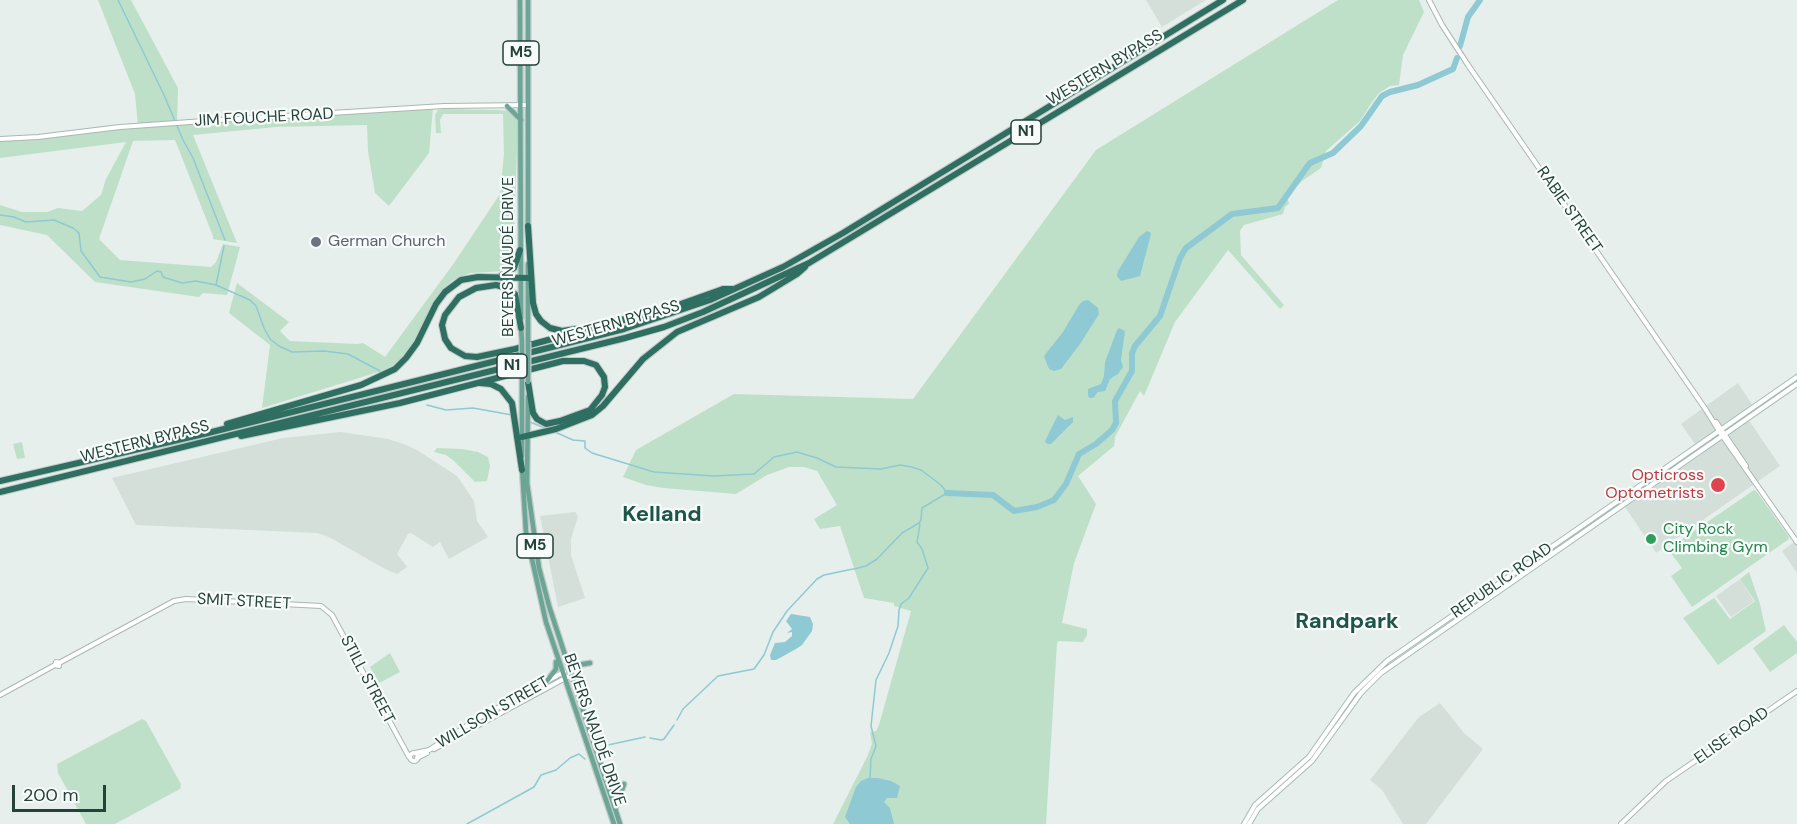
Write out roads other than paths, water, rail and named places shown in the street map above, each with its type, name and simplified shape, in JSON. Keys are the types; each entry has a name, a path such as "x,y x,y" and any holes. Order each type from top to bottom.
{"highway":[{"name":"WESTERN BYPASS","path":"0,481 208,433 624,329 689,308 783,267 843,233 1223,0"},
{"name":"WESTERN BYPASS","path":"0,492 645,333 736,298 809,263 1243,0"},
{"path":"528,226 533,303 541,321 550,328 562,331 626,320"},
{"path":"490,277 511,271 520,250"},
{"path":"525,436 573,423 592,415 603,406 643,359 677,332 759,297 797,274 809,263"},
{"path":"208,433 229,423 361,385 385,375 395,369 413,350 436,304 450,288 469,278 524,278"},
{"path":"521,328 515,294 504,286 496,285 476,288 459,297 445,315 442,325 445,339 451,348 465,356 477,357 664,310 723,289 735,289"},
{"path":"206,441 284,429 576,360 596,365 603,377 605,387 602,395 590,410 560,422 546,423 537,419 533,413 528,382"},
{"path":"468,385 491,384 501,389 509,397 514,409 522,470"}],"main road":[{"name":"BEYERS NAUDÉ DRIVE","path":"520,0 522,106 520,250 524,278 528,382 522,470 526,532 533,571 551,640 614,824"},
{"name":"BEYERS NAUDÉ DRIVE","path":"528,0 528,226 521,328 525,342 522,377 527,483 532,531 544,589 620,824"},
{"path":"507,106 521,120"},
{"path":"548,681 556,666 551,640"},
{"path":"564,652 575,664 590,663"},
{"path":"604,777 609,783 622,785 615,809"}],"street":[{"name":"RABIE STREET","path":"1429,0 1442,26 1468,65 1797,542"},
{"name":"JIM FOUCHE ROAD","path":"0,139 175,123 444,106 528,105"},
{"name":"REPUBLIC ROAD","path":"1250,824 1258,809 1312,761 1361,693 1381,673 1797,377"},
{"name":"REPUBLIC ROAD","path":"1244,824 1255,805 1312,753 1354,693 1381,666 1722,432 1797,384"},
{"name":"SMIT STREET","path":"0,695 174,601 314,605 324,607 332,615"},
{"name":"STILL STREET","path":"332,615 409,757"},
{"name":"WILLSON STREET","path":"416,755 429,750 479,718 548,681 570,673"},
{"name":"WILLSON STREET","path":"416,755 563,676"},
{"name":"ELISE ROAD","path":"1621,824 1666,781 1797,691"},
{"name":"STILL STREET","path":"402,745 416,755"},
{"path":"416,755 413,762 409,757 416,755"}],"water":[{"path":"1147,231 1151,234 1140,276 1121,281 1117,276 1118,271 1139,237"},
{"path":"1088,300 1098,308 1099,314 1061,369 1054,371 1049,369 1044,356 1063,332 1079,305"},
{"path":"1119,328 1125,331 1121,360 1123,367 1110,379 1105,391 1098,392 1090,398 1088,389 1101,384 1105,362"},
{"path":"1058,415 1065,420 1073,417 1073,422 1051,444 1048,444 1045,442 1046,439"},
{"path":"791,614 810,617 813,624 812,631 802,645 776,660 771,660 770,655 775,643 785,642 792,636 792,632 787,633 792,629 786,621"},
{"path":"868,778 891,781 900,786 897,798 887,798 884,802 890,808 894,824 850,824 845,817 856,787"}],"waterway":[{"path":"118,0 193,158 225,240"},
{"path":"1460,46 1468,17 1480,0"},
{"path":"947,493 993,495 1014,511 1037,507 1054,500 1066,484 1079,454 1096,444 1112,430 1116,423 1115,401 1132,371 1132,353 1135,346 1160,316 1180,258 1186,248 1232,214 1278,208 1310,163 1333,153 1361,126 1382,96 1418,85 1453,69 1457,58"},
{"path":"0,215 26,222 54,220 73,228 79,233 81,251 100,277 131,282 145,279 157,271 161,272 163,277 182,283 196,281 216,285 250,300 256,306 270,339 279,346 292,352 324,351 348,354 380,371"},
{"path":"216,285 224,246"},
{"path":"427,405 446,410 473,408 512,415"},
{"path":"530,422 545,428"},
{"path":"555,432 573,440 585,441 585,448 592,453 654,472 714,476 754,474 774,457 797,452 836,467 881,469 900,465 912,467 921,470 941,485 947,493 922,508 919,523 902,533 877,559 866,566 854,569"},
{"path":"870,778 871,759 876,746 871,726 876,680 889,653 898,626 901,604 909,598 928,568 922,549 917,542 920,524"},
{"path":"677,720 683,709 718,676 754,669 787,611 817,579 824,575 853,569"},
{"path":"650,738 664,739 674,725"},
{"path":"599,750 608,745 645,737"},
{"path":"467,824 534,787 541,775 556,770 570,758 579,754 585,759"}],"place":[{"name":"German Church","path":"316,242"},
{"name":"Opticross Optometrists","path":"1718,485"},
{"name":"City Rock Climbing Gym","path":"1651,539"}],"district":[{"name":"Kelland","path":"662,515"},
{"name":"Randpark","path":"1347,622"}]}
